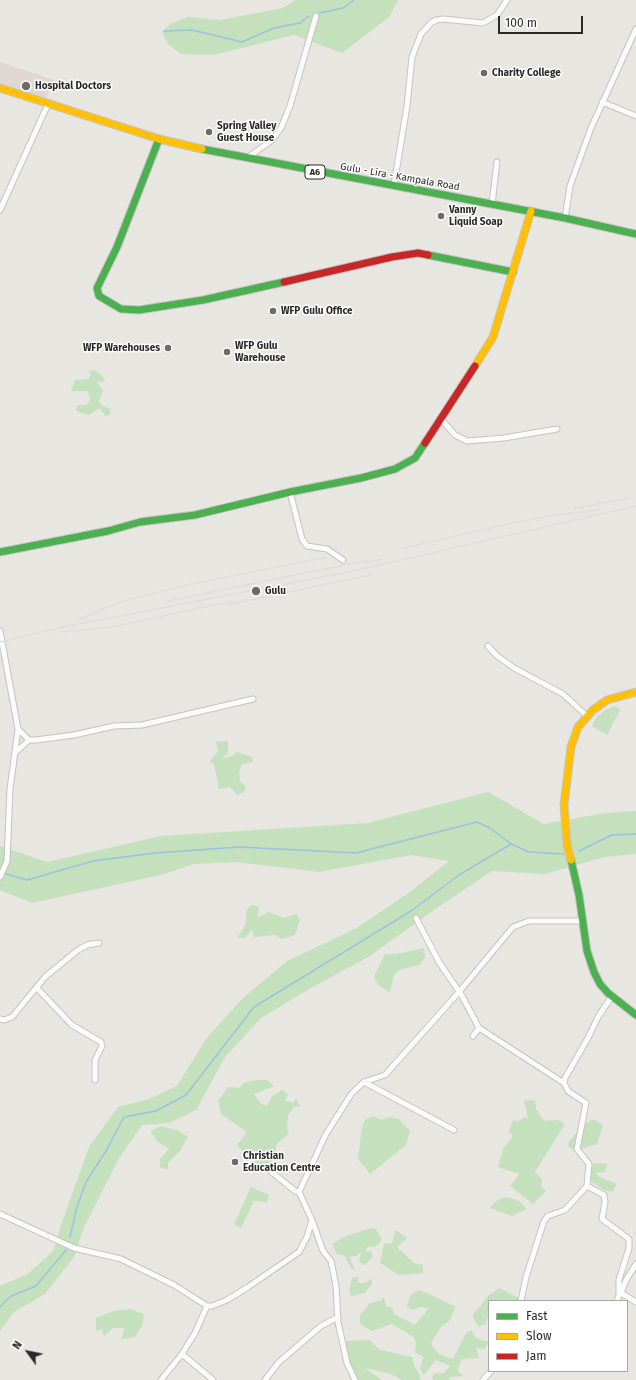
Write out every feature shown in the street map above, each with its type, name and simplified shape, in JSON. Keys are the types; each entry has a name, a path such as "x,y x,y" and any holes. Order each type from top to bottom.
{"street":[{"path":"394,185 407,106 412,57 421,34 426,27 436,20 443,19 483,23 497,15 506,0"},
{"path":"246,158 272,140 281,128 290,106 316,16"},
{"path":"565,218 570,186 602,102 636,29"},
{"name":"Gulu - Lira - Kampala Road","path":"0,88 159,139 246,158 531,211 636,234"},
{"path":"602,102 636,116"},
{"path":"0,210 48,104"},
{"path":"159,139 123,233 97,288 99,296 121,309 140,310 203,300 392,257 418,253 513,272"},
{"path":"492,204 497,162"},
{"path":"0,552 108,531 140,522 195,515 290,492 361,478 403,465 416,458 442,420 493,337 531,211"},
{"path":"442,420 455,435 467,441 504,438 557,428"},
{"path":"290,492 302,539 307,546 327,549 343,560"},
{"path":"0,631 18,729 10,789 7,861 0,877"},
{"path":"488,646 496,656 514,668 563,694 587,716"},
{"path":"636,692 607,700 587,716 578,727 571,746 564,805 567,844 579,895 587,951 594,972 600,984 612,996 636,1015"},
{"path":"16,752 29,740 74,735 114,726 142,725 254,699"},
{"path":"18,729 29,740"},
{"path":"416,918 439,962 460,992 479,1028 564,1083 568,1091 586,1103 577,1149 588,1164 587,1186 565,1210 548,1216 544,1220 526,1277 521,1300"},
{"path":"299,1192 326,1134 352,1093 364,1082 385,1076 460,992 513,927 529,921 582,921"},
{"path":"0,1019 4,1020 12,1017 45,977 78,950 87,945 99,942"},
{"path":"37,988 72,1025 101,1042 102,1046 95,1060 95,1080"},
{"path":"564,1083 565,1078 598,1017 612,996"},
{"path":"473,1036 479,1028"},
{"path":"364,1082 454,1130"},
{"path":"268,1169 295,1191 299,1192 312,1220 320,1245 332,1264 336,1286 338,1317 347,1363 355,1380"},
{"path":"587,1186 604,1195 605,1202 602,1219 628,1239 629,1248 618,1280 619,1295 617,1300"},
{"path":"0,1214 74,1248 121,1259 174,1285 207,1306 212,1306 227,1300 299,1252 307,1237 312,1220"},
{"path":"636,1264 626,1280 621,1293 636,1302"},
{"path":"161,1380 182,1354 196,1333 207,1306"},
{"path":"264,1380 279,1362 321,1326 338,1317"},
{"path":"182,1354 213,1380"},
{"path":"483,1380 490,1372"}],"shaded area":[{"name":"Hospital Doctors","path":"0,62 54,80 43,105 0,91"}],"green space":[{"path":"295,0 398,0 389,17 342,53 294,35 214,55 181,54 167,43 162,32 170,24 188,17 220,20 283,8"},
{"path":"89,370 96,371 103,377 105,382 98,381 97,383 103,390 99,401 102,406 111,409 110,414 105,417 104,413 99,408 89,415 76,410 78,405 87,405 90,400 88,391 71,391 75,380 89,379 91,374"},
{"path":"616,706 620,710 607,735 592,726 596,718 605,710"},
{"path":"228,741 228,753 221,759 232,756 237,752 252,757 253,762 242,764 239,772 240,782 246,786 244,792 237,795 230,787 219,789 214,765 210,761 218,751 216,742"},
{"path":"488,792 544,824 605,813 636,811 636,854 605,857 545,874 492,871 431,912 370,956 309,989 261,1018 225,1057 196,1110 169,1123 142,1125 118,1160 84,1227 74,1257 45,1294 14,1312 0,1331 0,1286 28,1274 54,1250 62,1222 89,1147 118,1107 149,1099 177,1086 206,1039 241,1000 287,961 355,929 410,892 449,861 411,855 319,872 236,862 193,864 165,874 32,903 0,890 0,846 47,862 161,836 368,823"},
{"path":"252,905 259,907 258,917 269,912 284,918 296,914 300,920 295,935 282,939 275,935 254,937 252,929 245,938 237,938 245,926 247,909"},
{"path":"424,948 425,957 419,965 399,970 394,975 390,992 378,985 374,977 385,954 396,954"},
{"path":"267,1080 274,1086 254,1094 261,1104 267,1106 272,1096 282,1090 288,1094 285,1100 293,1103 296,1099 300,1106 294,1107 288,1115 287,1129 289,1134 276,1144 276,1149 271,1163 254,1167 248,1157 237,1145 247,1132 221,1114 218,1101 228,1087 239,1088 245,1082"},
{"path":"535,1100 536,1109 544,1121 558,1120 565,1124 535,1172 542,1179 541,1186 546,1191 533,1204 510,1186 519,1174 498,1167 503,1149 513,1136 509,1131 513,1120 517,1122 525,1117 528,1119 524,1101"},
{"path":"373,1116 382,1120 389,1117 399,1119 410,1131 406,1145 370,1174 358,1159 362,1127 365,1120"},
{"path":"594,1119 603,1125 597,1144 575,1151 568,1146 569,1141 586,1123"},
{"path":"161,1126 179,1131 188,1137 180,1151 168,1163 168,1170 160,1167 160,1159 169,1149 157,1141 151,1131"},
{"path":"594,1163 607,1164 605,1172 595,1173 600,1177 617,1184 612,1192 604,1190 586,1178"},
{"path":"251,1187 269,1195 267,1202 254,1201 241,1228 234,1224"},
{"path":"504,1197 518,1200 527,1209 512,1216 490,1208 495,1202"},
{"path":"375,1228 382,1240 375,1247 367,1247 366,1252 371,1251 373,1256 365,1265 359,1262 361,1252 356,1256 350,1257 355,1271 351,1268 344,1255 337,1254 332,1244 346,1236"},
{"path":"396,1230 407,1238 397,1247 414,1263 423,1265 423,1273 399,1275 380,1263 384,1244 392,1243"},
{"path":"358,1277 358,1283 364,1283 372,1279 372,1284 365,1293 351,1296 349,1290 352,1278"},
{"path":"499,1288 521,1299 528,1300 488,1300 488,1317 485,1324 479,1327 474,1320 473,1315 488,1296"},
{"path":"418,1290 456,1307 449,1321 440,1328 431,1343 439,1354 453,1359 466,1333 471,1330 476,1338 488,1342 484,1349 476,1348 479,1358 462,1359 457,1370 463,1376 450,1377 449,1380 434,1380 432,1378 434,1373 444,1373 450,1366 436,1360 424,1375 420,1369 423,1357 415,1352 416,1343 414,1337 392,1324 372,1331 360,1324 360,1315 370,1303 381,1300 384,1297 386,1306 393,1308 394,1314 415,1325 429,1308 420,1307 413,1310 407,1307 410,1296"},
{"path":"130,1309 144,1314 143,1324 135,1337 122,1339 124,1328 113,1328 104,1336 102,1329 96,1331 96,1318 114,1311"},
{"path":"370,1340 380,1350 412,1357 414,1366 418,1371 421,1380 402,1380 391,1374 365,1368 382,1380 358,1380 347,1358 344,1341"}],"waterway":[{"path":"320,13 343,8 354,0"},
{"path":"164,31 192,30 242,42 274,28 300,23 309,16"},
{"path":"3,873 27,880 93,861 155,853 239,847 356,853 477,822 490,828 511,844 529,852 564,854"},
{"path":"579,851 612,835 636,834"},
{"path":"70,1237 77,1207 86,1182 106,1151 124,1117 156,1111 186,1095 254,1007 411,911 459,875 511,844"},
{"path":"0,1307 11,1296 36,1286 66,1250"}],"railway":[{"path":"575,508 630,498"},
{"path":"0,642 58,628 358,570 636,506"},
{"path":"403,548 549,516 600,510"},
{"path":"76,621 127,600 187,585 327,557"},
{"path":"168,601 359,562 382,560"},
{"path":"226,605 371,575"},
{"path":"63,632 113,627 232,601"}],"traffic: fast":[{"path":"159,139 117,247 97,288 99,296 121,309 139,310 203,300 284,282"},
{"path":"202,149 565,218 636,234"},
{"path":"428,255 513,272"},
{"path":"0,552 108,531 140,522 195,515 290,492 361,478 395,469 415,458 425,443"},
{"path":"571,860 579,895 587,951 594,972 600,984 608,993 636,1015"}],"traffic: slow":[{"path":"0,88 159,139 202,149"},
{"path":"475,366 493,337 531,211"},
{"path":"571,860 567,844 564,805 571,747 578,727 593,710 607,700 636,692"}],"traffic: jam":[{"path":"284,282 392,257 418,253 428,255"},
{"path":"425,443 475,366"}],"place":[{"name":"Charity College","path":"484,73"},
{"name":"Hospital Doctors","path":"26,86"},
{"name":"Spring Valley Guest House","path":"209,132"},
{"name":"Vanny Liquid Soap","path":"441,216"},
{"name":"WFP Gulu Office","path":"273,311"},
{"name":"WFP Warehouses","path":"168,348"},
{"name":"WFP Gulu Warehouse","path":"227,352"},
{"name":"Gulu","path":"256,591"},
{"name":"Christian Education Centre","path":"235,1162"}]}
